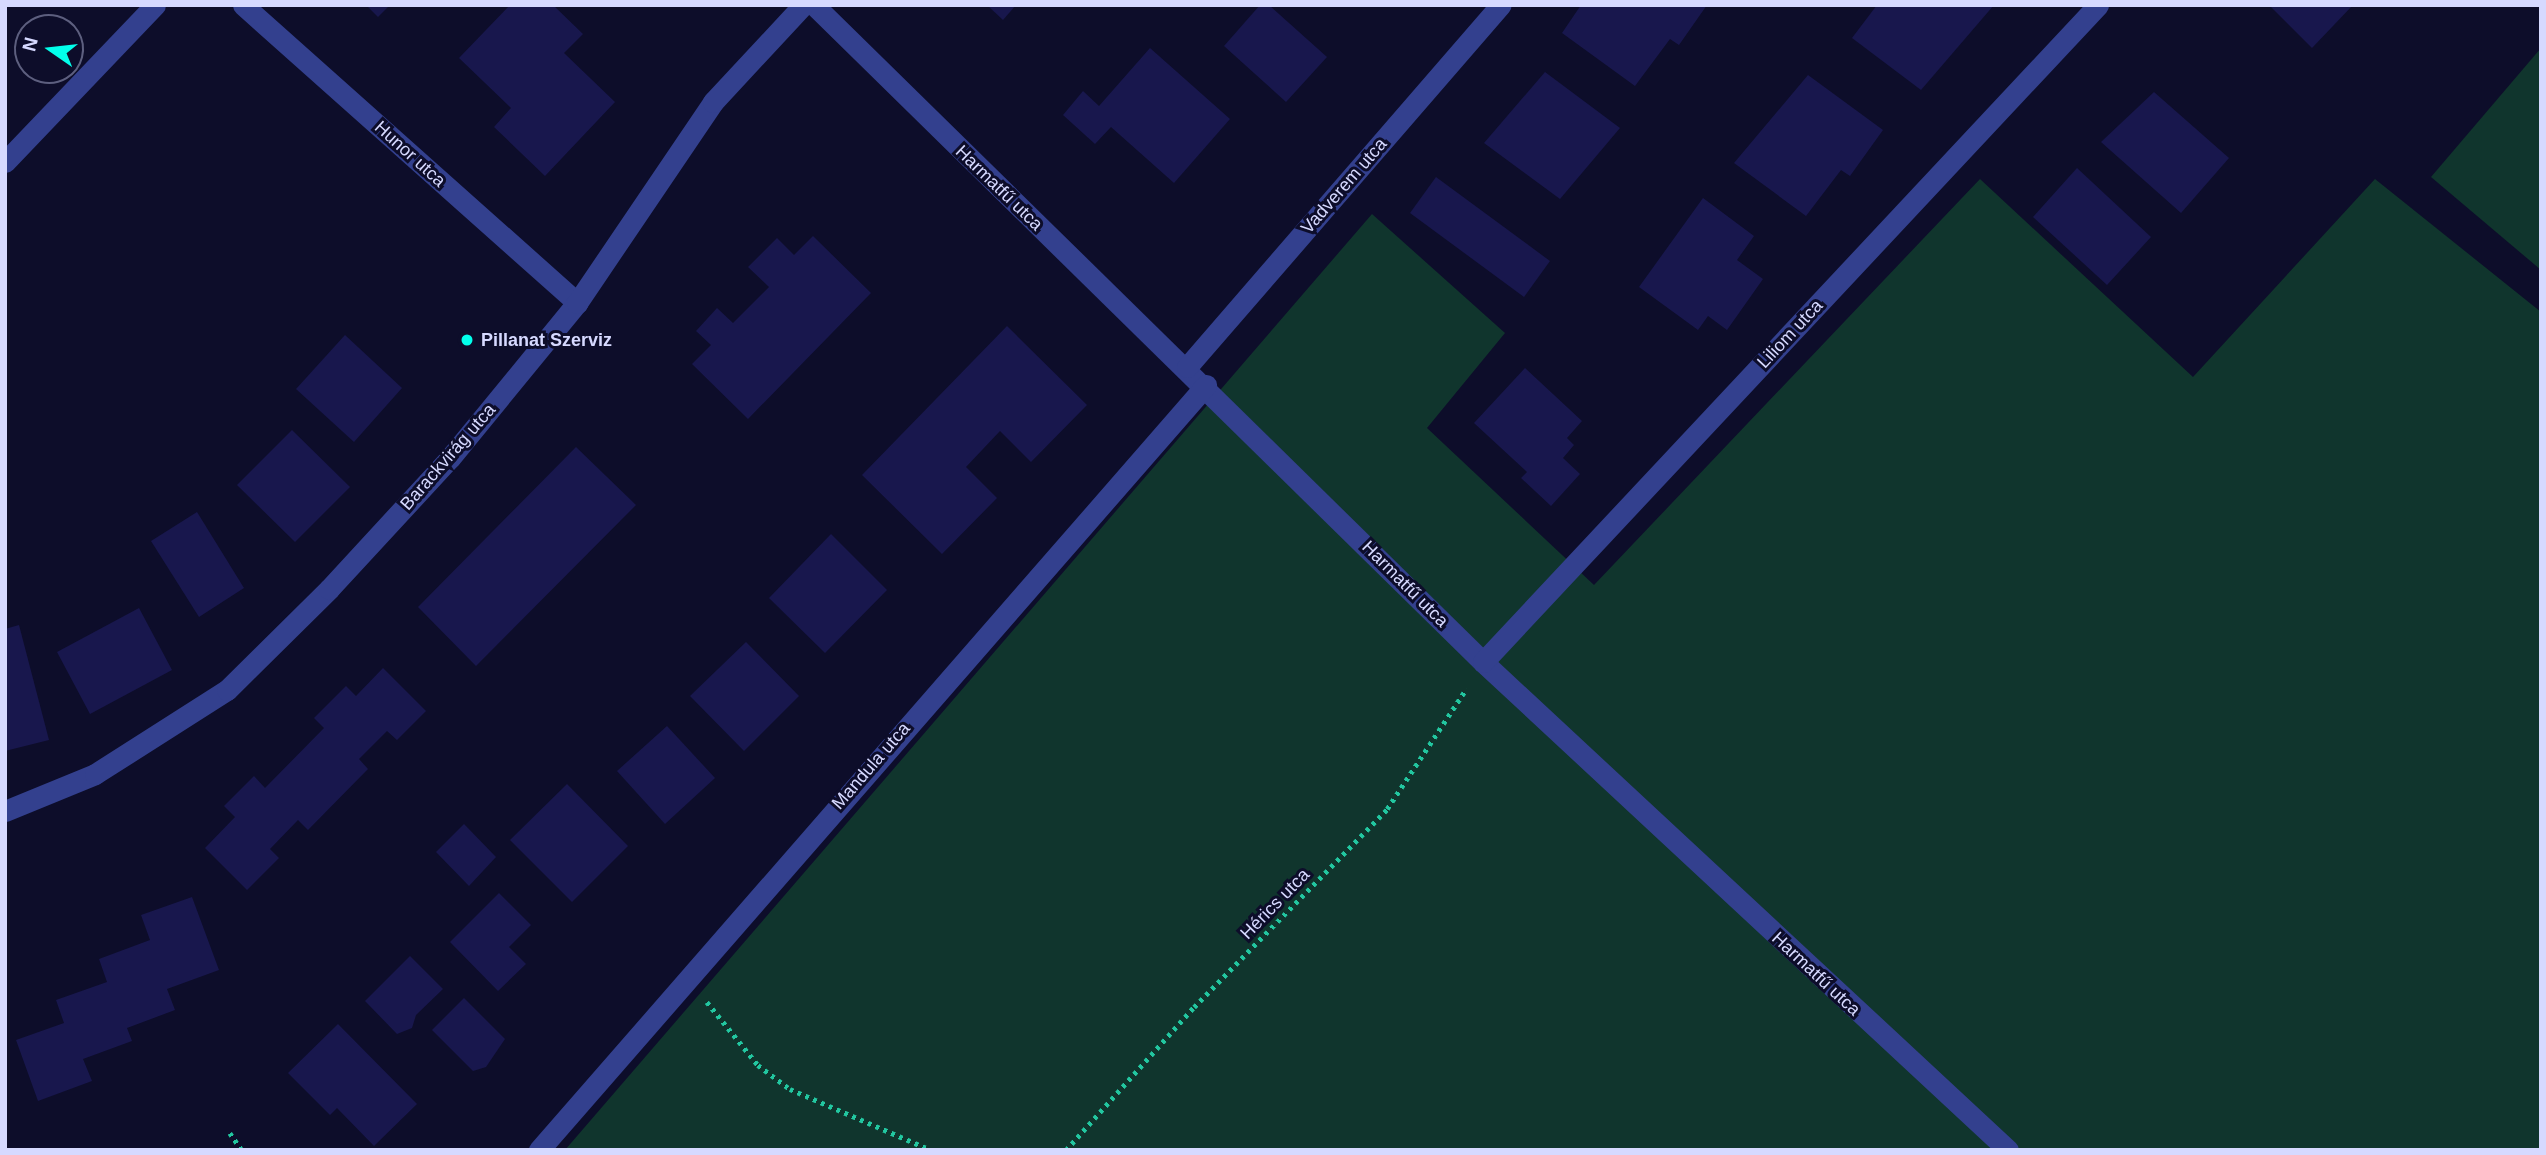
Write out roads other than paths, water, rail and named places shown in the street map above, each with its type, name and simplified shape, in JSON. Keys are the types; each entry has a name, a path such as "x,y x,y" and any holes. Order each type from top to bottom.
{"street":[{"path":"5,162 155,5"},
{"name":"Hunor utca","path":"243,5 577,303"},
{"name":"Barackvirág utca","path":"5,811 95,774 227,690 450,458 577,303 713,102 803,5"},
{"name":"Harmatfű utca","path":"814,5 1206,385 1483,662 2008,1150"},
{"name":"Vadverem utca","path":"1187,367 1501,5"},
{"name":"Liliom utca","path":"1483,662 2098,5"},
{"name":"Mandula utca","path":"539,1150 687,976 1206,385"}],"place":[{"name":"Pillanat Szerviz","path":"467,340"}]}
